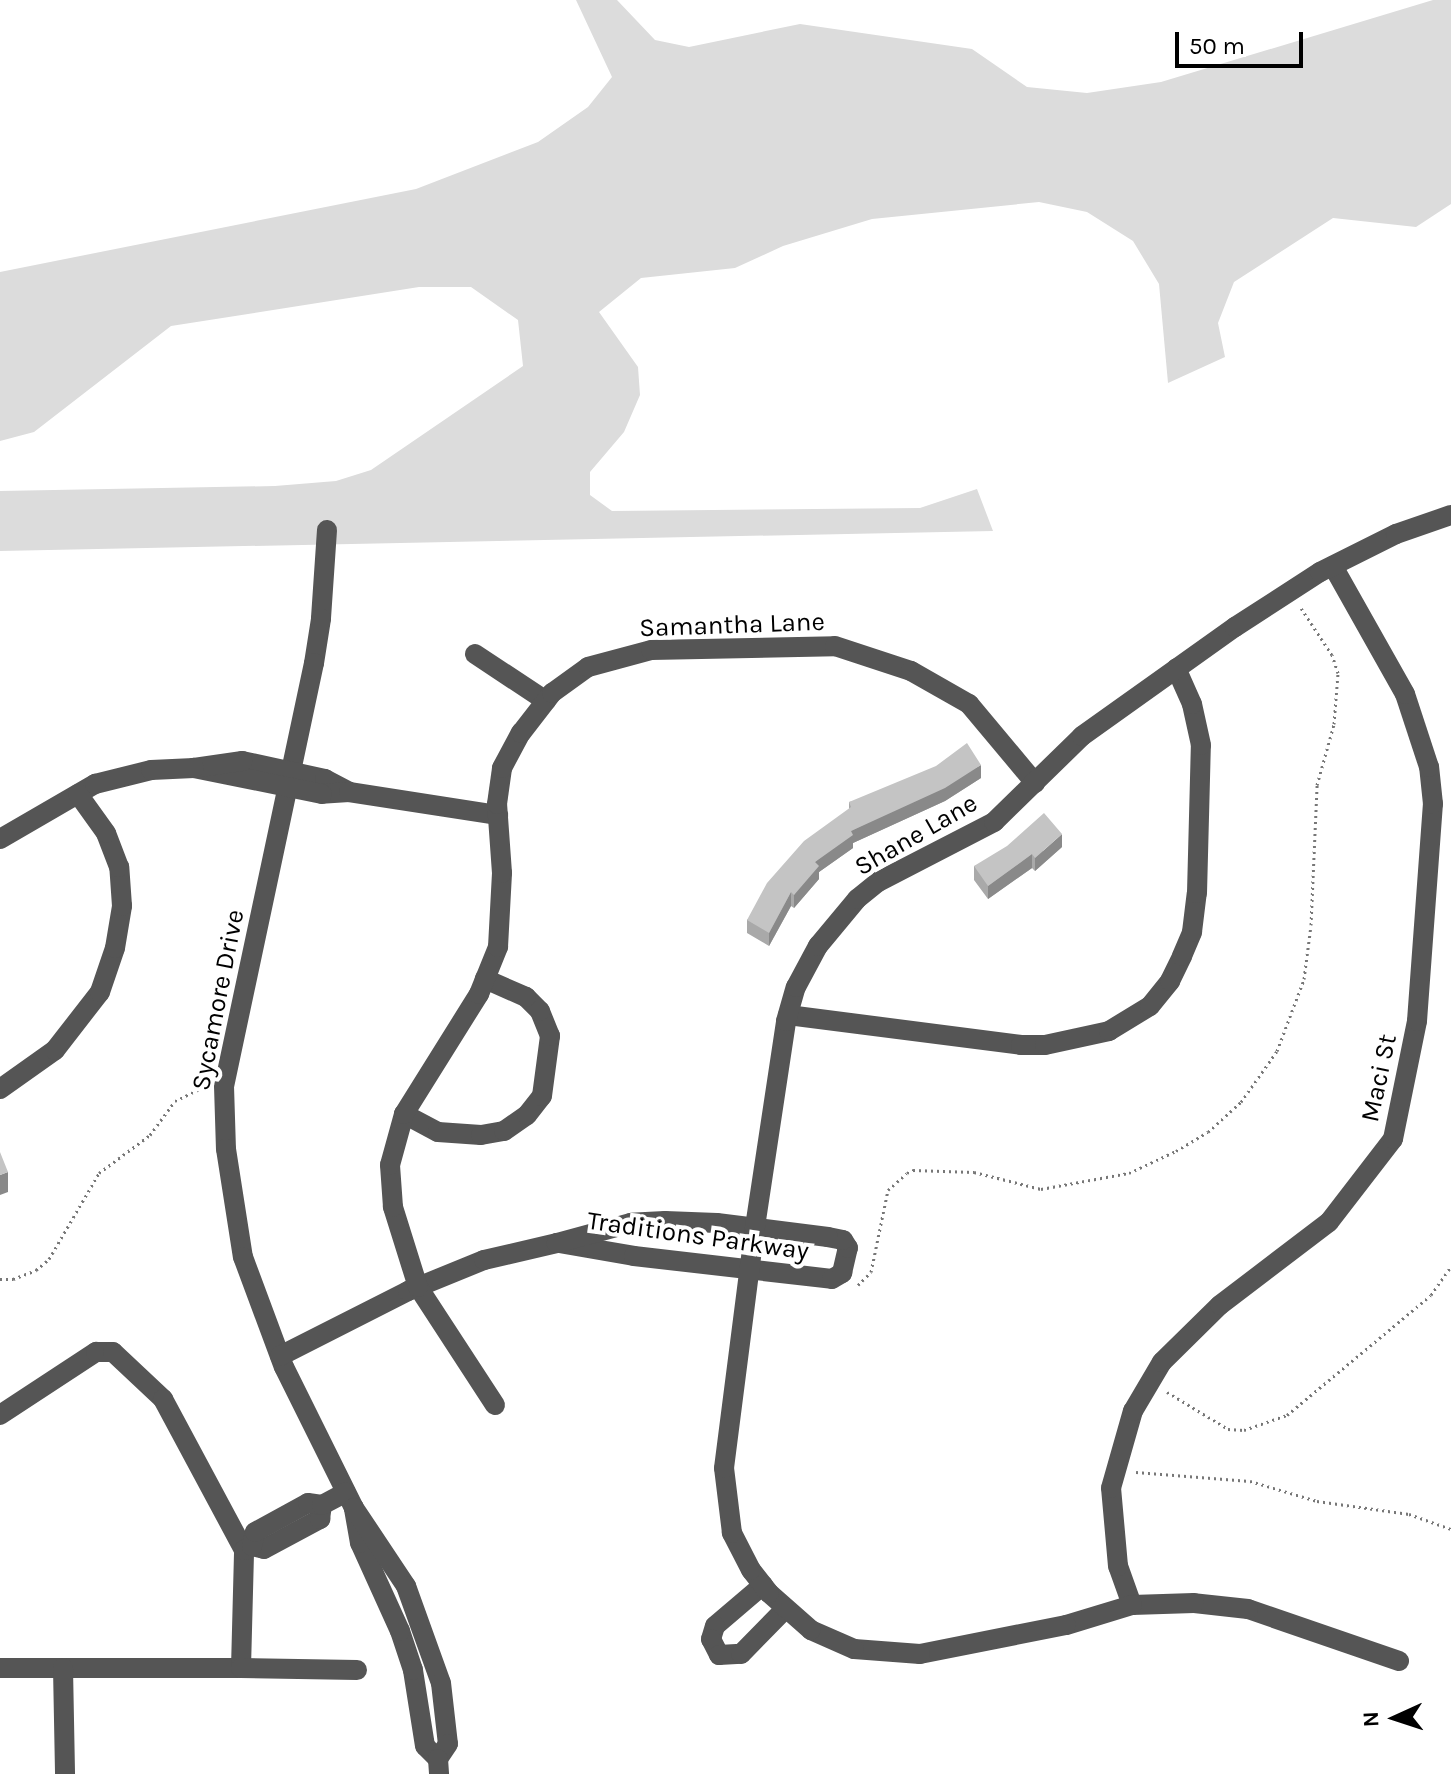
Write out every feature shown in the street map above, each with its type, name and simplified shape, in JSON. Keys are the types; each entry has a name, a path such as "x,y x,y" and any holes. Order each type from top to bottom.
{"street":[{"name":"Shane Lane","path":"1399,1661 1248,1609 1194,1603 1132,1605 1066,1625 920,1654 854,1649 811,1630 763,1585 732,1533 724,1479 755,1227 788,1015 796,987 812,956 857,899 878,882 971,837 994,822 1082,736 1176,668 1333,566 1396,534 1451,515"},
{"name":"Sycamore Drive","path":"327,530 321,619 224,1086 226,1149 243,1257 280,1356 350,1500 399,1574 441,1683 448,1744 438,1766"},
{"name":"Maci St","path":"1132,1605 1118,1566 1111,1488 1133,1411 1162,1362 1220,1305 1329,1222 1393,1139 1417,1021 1433,804 1429,767 1405,694 1333,566"},
{"name":"Samantha Lane","path":"495,1405 418,1287 393,1207 390,1165 404,1114 485,979 498,947 501,923 498,815 502,768 521,733 546,701 588,667 621,655 651,650 835,646 911,671 969,704 1035,783"},
{"path":"475,654 546,701"},
{"path":"788,1015 1033,1045 1065,1042 1109,1031 1150,1006 1170,981 1192,932 1197,893 1201,745 1192,704 1176,668"},
{"path":"4,828 95,784 151,770 242,761 289,778 325,779 349,792 498,815"},
{"path":"0,1089 55,1050 100,992 115,948 122,906 119,867 106,833 78,794"},
{"path":"404,1114 438,1132 481,1135 504,1131 527,1115 542,1096 550,1036 540,1011 526,997 485,979"},
{"name":"Traditions Parkway","path":"280,1356 418,1287 484,1260 631,1223 678,1222 755,1227 843,1240 848,1248 842,1273 832,1279 749,1271 557,1243"},
{"path":"0,1415 96,1352 113,1352 163,1399 248,1548 241,1668"},
{"name":"Sycamore Drive","path":"350,1500 360,1543 400,1631 416,1683 425,1746 438,1766"},
{"path":"248,1548 264,1549 320,1519 322,1505 350,1500"},
{"path":"763,1585 715,1626 711,1639 719,1655 741,1654 786,1608"},
{"path":"400,1631 421,1625"},
{"path":"0,1668 357,1670"},
{"path":"63,1668 65,1774"}],"path":[{"path":"849,1290 871,1272 888,1190 907,1173 913,1170 974,1172 1041,1189 1129,1173 1208,1132 1241,1102 1277,1051 1304,979 1311,925 1317,785 1334,724 1338,673 1332,655 1298,603"},
{"path":"0,1279 13,1279 36,1270 49,1259 99,1173 150,1135 175,1101 207,1085"},
{"path":"1150,1381 1228,1429 1244,1430 1287,1415 1431,1295 1451,1266"},
{"path":"1116,1471 1250,1481 1331,1504 1409,1514 1451,1529"}],"shaded area":[{"path":"576,0 617,0 655,40 689,47 800,24 972,49 1027,87 1087,93 1161,82 1433,0 1451,0 1451,204 1416,227 1333,218 1234,282 1218,323 1225,357 1168,383 1159,284 1133,241 1087,212 1039,202 872,219 783,246 735,268 641,278 599,312 638,367 640,395 624,432 590,472 590,495 612,511 920,508 977,489 993,531 0,551 0,491 275,486 336,481 371,470 523,366 518,320 471,287 419,287 171,326 34,432 0,441 0,272 416,189 538,142 588,107 612,77"}],"building":[{"path":"967,743 981,765 945,788 851,831 853,835 815,862 819,866 794,895 791,892 769,933 747,920 767,883 804,841 851,807 849,802 936,766"},
{"path":"1044,813 1062,834 1035,858 1032,854 988,886 974,866 1007,846"},
{"path":"0,1152 8,1172 0,1175"}]}
